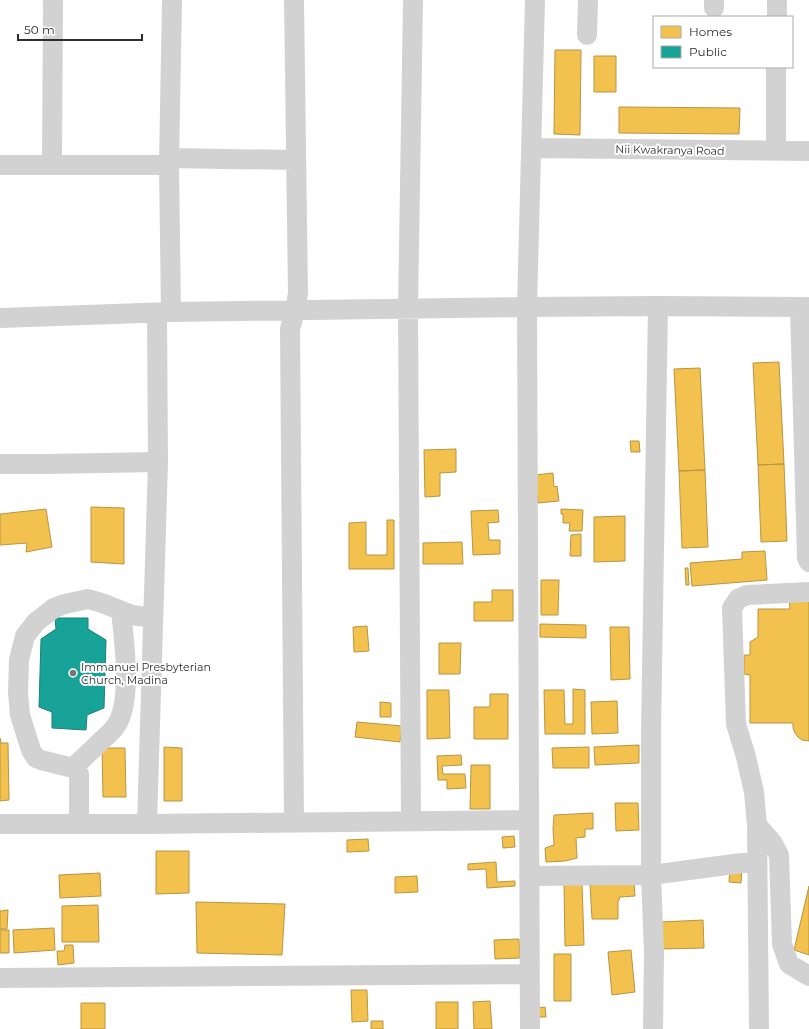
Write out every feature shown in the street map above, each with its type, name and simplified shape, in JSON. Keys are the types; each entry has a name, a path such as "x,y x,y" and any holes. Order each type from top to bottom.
{"street":[{"path":"52,165 53,0"},
{"path":"147,824 169,162 172,0"},
{"path":"294,0 298,293 290,329 294,822"},
{"path":"411,821 408,309 413,0"},
{"path":"530,1029 527,307 535,0"},
{"path":"587,35 588,0"},
{"path":"777,0 777,16"},
{"path":"776,68 776,151"},
{"name":"Nii Kwakranya Road","path":"530,148 809,151"},
{"path":"0,166 296,160"},
{"path":"652,1029 654,953 651,876 651,732 658,306"},
{"path":"0,318 164,313 527,307 805,307 807,558 809,562"},
{"path":"0,464 158,462"},
{"path":"759,1029 757,825 754,792 746,757 736,724 732,608 738,599 747,595 809,592"},
{"path":"79,824 78,770 36,758 31,750 20,715 18,692 19,660 25,636 36,622 54,608 65,604 88,600 112,606 132,615 153,618"},
{"path":"73,768 109,734 116,726 120,718 124,704 125,686 125,657 121,611"},
{"path":"0,824 528,820"},
{"path":"757,825 772,842 779,855 782,944 789,964 809,976"},
{"path":"529,876 651,876 757,861"},
{"path":"0,978 530,974"}],"building: Homes":[{"path":"555,50 581,50 580,135 554,134"},
{"path":"594,56 616,56 616,92 594,92"},
{"path":"619,107 740,108 739,134 619,133"},
{"path":"779,362 784,464 758,465 753,363"},
{"path":"700,368 705,470 679,471 674,369"},
{"path":"630,441 639,441 640,452 631,452"},
{"path":"456,449 456,472 440,473 440,496 425,497 424,450"},
{"path":"784,464 787,541 761,542 758,465"},
{"path":"705,470 708,547 682,548 679,471"},
{"path":"553,473 554,487 557,486 559,501 538,503 535,475"},
{"path":"91,507 124,508 124,564 91,562"},
{"path":"46,509 52,547 26,552 27,543 0,545 0,514"},
{"path":"561,509 583,510 582,531 569,531 570,523 563,523 563,514 561,514"},
{"path":"498,510 499,522 488,523 489,540 500,540 500,554 473,555 471,511"},
{"path":"625,516 625,561 594,562 594,517"},
{"path":"387,520 394,520 394,569 349,569 349,523 366,522 366,555 387,555"},
{"path":"581,534 581,556 570,556 571,535"},
{"path":"462,542 463,564 423,564 423,543"},
{"path":"765,551 767,580 692,586 690,563 742,559 742,552"},
{"path":"685,568 688,568 689,585 686,585"},
{"path":"541,580 559,580 558,615 541,615"},
{"path":"492,590 513,590 513,621 474,621 474,602 492,602"},
{"path":"789,598 809,598 809,741 802,740 798,737 793,728 793,723 750,723 750,675 744,674 744,655 750,655 750,642 758,637 758,609 790,609"},
{"path":"540,624 586,625 586,638 540,637"},
{"path":"367,626 369,651 354,652 353,627"},
{"path":"610,627 629,627 630,679 611,680"},
{"path":"439,643 461,643 460,674 439,674"},
{"path":"573,689 585,690 585,734 545,734 544,690 564,690 565,724 573,724"},
{"path":"427,690 449,690 450,738 427,739"},
{"path":"490,694 508,694 508,739 474,739 474,707 490,707"},
{"path":"617,701 618,733 592,734 591,702"},
{"path":"380,702 391,703 391,717 380,717"},
{"path":"357,722 402,726 400,742 355,737"},
{"path":"0,738 1,743 8,743 9,800 0,801"},
{"path":"639,745 639,763 595,765 594,747"},
{"path":"164,747 182,748 182,801 164,801"},
{"path":"589,747 589,768 553,768 552,748"},
{"path":"102,748 125,748 126,797 103,797"},
{"path":"461,755 462,765 442,766 443,774 465,774 466,788 447,789 447,780 438,780 437,756"},
{"path":"471,765 490,765 490,809 470,809"},
{"path":"615,803 638,803 639,830 616,831"},
{"path":"593,813 593,829 585,829 585,837 576,838 577,858 565,861 546,862 545,848 554,845 554,815"},
{"path":"514,836 515,847 503,848 502,837"},
{"path":"368,839 369,851 347,852 347,840"},
{"path":"156,851 189,851 189,893 156,894"},
{"path":"496,862 497,882 515,881 515,886 487,888 486,869 468,870 468,864"},
{"path":"730,867 742,868 741,883 729,882"},
{"path":"100,873 101,896 60,898 59,875"},
{"path":"417,876 418,892 395,893 395,877"},
{"path":"564,882 582,882 584,945 565,946"},
{"path":"634,883 635,896 620,897 618,902 618,919 592,919 590,885"},
{"path":"809,886 809,955 794,950"},
{"path":"196,902 285,904 282,955 197,953"},
{"path":"98,905 99,942 62,942 62,906"},
{"path":"8,910 7,929 0,929 0,911"},
{"path":"703,920 704,948 661,949 661,922"},
{"path":"54,928 55,950 14,953 13,930"},
{"path":"0,930 9,930 9,953 0,953"},
{"path":"519,939 520,958 495,959 494,940"},
{"path":"65,945 73,945 74,963 58,965 57,951 64,951"},
{"path":"631,950 635,992 612,995 608,952"},
{"path":"554,954 571,954 571,1001 554,1001"},
{"path":"351,990 367,990 368,1021 352,1022"},
{"path":"490,1001 492,1029 474,1029 473,1002"},
{"path":"436,1002 458,1002 458,1029 436,1029"},
{"path":"81,1003 105,1003 105,1029 81,1029"},
{"path":"545,1007 546,1017 538,1017 538,1008"},
{"path":"371,1021 383,1021 383,1029 371,1029"}],"building: Public":[{"name":"Immanuel Presbyterian Church, Madina","path":"55,618 88,618 88,629 106,640 104,708 87,715 86,730 52,728 52,712 39,707 41,639 56,629"}],"place":[{"name":"Immanuel Presbyterian Church, Madina","path":"73,673"}]}
